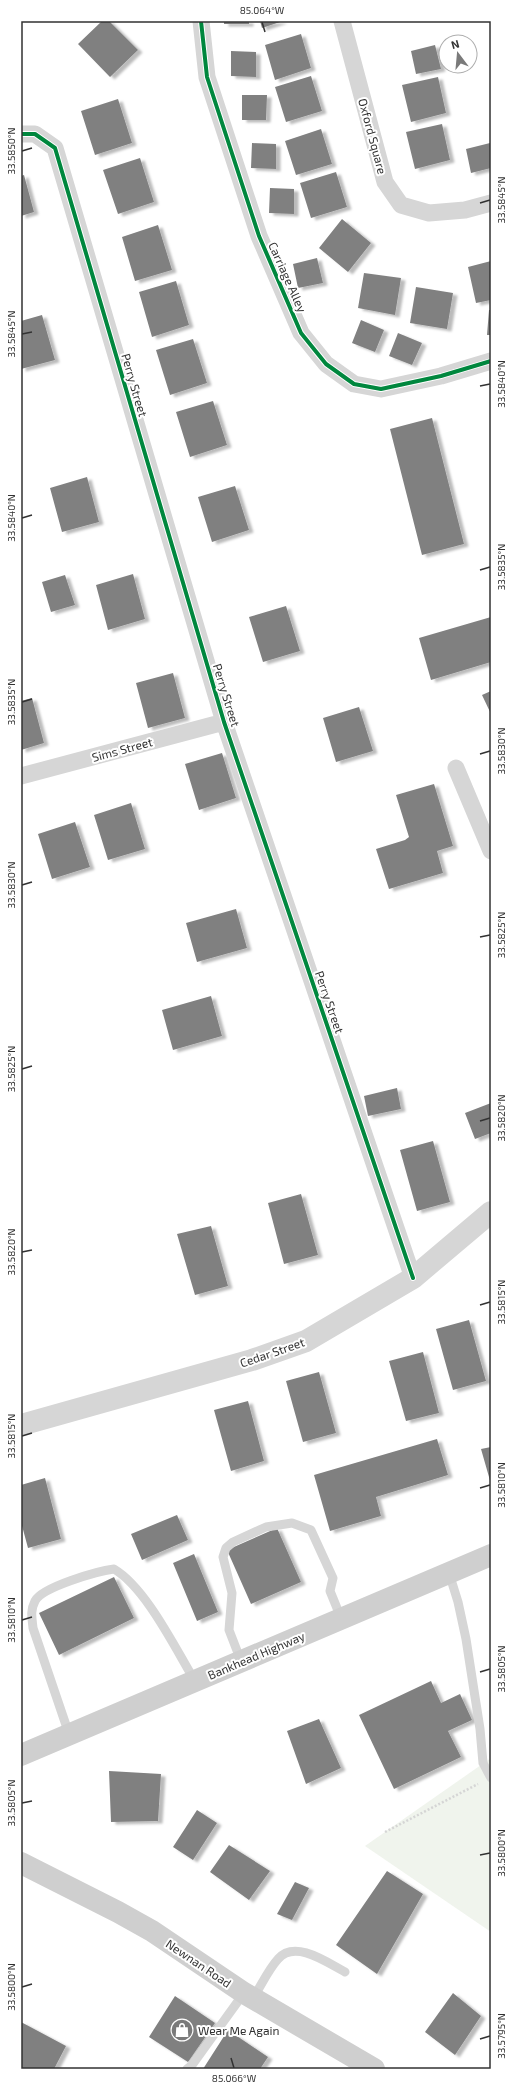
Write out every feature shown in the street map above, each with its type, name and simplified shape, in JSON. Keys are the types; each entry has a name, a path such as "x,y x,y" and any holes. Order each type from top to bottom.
{"main road":[{"name":"Bankhead Highway","path":"21,1755 491,1555"},
{"path":"21,1848 71,1887"},
{"name":"Newnan Road","path":"21,1863 71,1887 152,1931 248,1996 374,2069"}],"street":[{"name":"Carriage Alley","path":"201,21 207,77 259,236 301,333 326,364 354,384 382,389 441,376 491,361"},
{"name":"Oxford Square","path":"342,21 385,182 401,205 429,213 465,210 491,203"},
{"name":"Perry Street","path":"21,134 35,134 55,148 224,722 413,1278"},
{"name":"Sims Street","path":"21,776 224,722"},
{"path":"456,768 491,851"},
{"name":"Cedar Street","path":"21,1425 252,1360 306,1341 413,1278 491,1212"}],"lane":[{"path":"242,1661 229,1630 232,1593 223,1557 226,1548 233,1542 266,1527 292,1523 311,1530 333,1578 330,1591 341,1618"},
{"path":"69,1734 33,1628 30,1611 36,1599 51,1590 94,1572 114,1569 127,1576 150,1607 195,1681"},
{"path":"450,1573 466,1639 480,1729 482,1763 491,1778"},
{"path":"187,2069 192,2065 278,1958 287,1953 300,1952 312,1955 345,1972"}],"path":[{"path":"385,1832 491,1778"}],"shaded area":[{"path":"491,1758 491,1932 365,1846"}],"building":[{"path":"102,21 109,21 138,50 110,77 78,44"},
{"path":"224,21 249,21 249,24 224,24"},
{"path":"260,21 283,21 262,28"},
{"path":"301,34 311,68 275,80 265,45"},
{"path":"435,45 438,57 438,70 416,74 411,51"},
{"path":"231,51 256,52 256,77 231,76"},
{"path":"311,76 322,111 286,122 275,87"},
{"path":"438,77 446,113 411,122 402,85"},
{"path":"242,95 267,95 266,120 242,120"},
{"path":"118,99 132,143 95,155 81,111"},
{"path":"442,124 450,160 415,169 406,132"},
{"path":"321,129 332,164 296,175 285,141"},
{"path":"252,143 276,144 276,169 251,168"},
{"path":"490,143 491,168 471,173 466,149"},
{"path":"140,158 154,202 118,214 103,170"},
{"path":"336,172 347,207 311,218 300,183"},
{"path":"24,175 34,212 21,216 21,176"},
{"path":"270,188 294,189 294,214 269,213"},
{"path":"342,219 371,243 348,272 319,248"},
{"path":"158,225 172,270 135,281 122,237"},
{"path":"317,258 323,283 298,288 293,264"},
{"path":"491,261 491,300 476,303 468,267"},
{"path":"364,273 401,278 395,315 358,308"},
{"path":"176,281 189,325 152,337 139,292"},
{"path":"416,287 453,293 447,329 410,323"},
{"path":"489,310 491,310 491,335 487,335"},
{"path":"42,315 55,360 21,369 21,321"},
{"path":"361,320 384,330 375,352 352,343"},
{"path":"398,333 422,343 412,365 389,356"},
{"path":"193,339 207,383 170,395 156,350"},
{"path":"213,401 227,445 190,457 176,412"},
{"path":"432,418 464,544 422,555 390,429"},
{"path":"87,477 99,522 62,532 50,488"},
{"path":"235,486 249,530 212,542 198,497"},
{"path":"133,574 145,619 108,630 96,585"},
{"path":"65,575 75,605 51,612 42,582"},
{"path":"286,606 300,651 263,662 249,617"},
{"path":"491,617 491,662 431,680 419,638"},
{"path":"173,673 185,718 148,728 136,683"},
{"path":"491,691 491,714 482,695"},
{"path":"32,698 44,743 21,750 21,701"},
{"path":"359,707 373,751 336,762 323,718"},
{"path":"222,753 236,798 199,810 185,764"},
{"path":"434,784 453,846 437,851 443,873 389,889 376,849 405,840 409,837 396,795"},
{"path":"131,803 145,849 108,860 94,815"},
{"path":"75,822 90,867 52,879 38,834"},
{"path":"236,909 247,948 197,962 186,923"},
{"path":"211,996 222,1036 173,1050 162,1010"},
{"path":"397,1088 401,1109 368,1116 364,1096"},
{"path":"491,1103 491,1133 475,1139 465,1113"},
{"path":"433,1141 450,1202 417,1211 400,1150"},
{"path":"301,1194 318,1255 284,1264 268,1203"},
{"path":"211,1226 228,1286 195,1295 177,1234"},
{"path":"469,1320 486,1381 453,1390 436,1329"},
{"path":"423,1352 439,1413 406,1421 389,1361"},
{"path":"319,1372 336,1433 303,1442 286,1381"},
{"path":"248,1401 264,1461 231,1471 214,1410"},
{"path":"437,1439 448,1475 376,1497 381,1516 330,1531 314,1475"},
{"path":"491,1447 491,1484 481,1449"},
{"path":"45,1478 61,1539 28,1548 21,1522 21,1485"},
{"path":"177,1515 188,1540 142,1560 131,1534"},
{"path":"277,1528 301,1582 251,1604 227,1550"},
{"path":"194,1554 218,1612 197,1621 173,1563"},
{"path":"114,1577 134,1618 59,1655 39,1613"},
{"path":"431,1681 441,1703 460,1694 472,1720 448,1731 461,1757 394,1789 359,1715"},
{"path":"319,1719 341,1768 306,1784 287,1731"},
{"path":"109,1771 161,1774 158,1821 111,1822"},
{"path":"197,1810 217,1823 193,1860 173,1847"},
{"path":"229,1845 270,1871 249,1900 210,1872"},
{"path":"387,1871 423,1894 377,1974 336,1945"},
{"path":"295,1882 309,1888 292,1920 277,1914"},
{"path":"453,1993 481,2016 455,2055 425,2032"},
{"name":"Wear Me Again","path":"175,1996 215,2023 188,2062 149,2037"},
{"path":"21,2022 66,2046 54,2069 21,2069"},
{"path":"228,2030 268,2057 260,2069 203,2069"}],"cycle path":[{"path":"201,21 207,77 259,236 301,333 326,364 354,384 381,389 441,376 491,361"},
{"path":"21,134 35,134 55,148 224,722 413,1278"}],"place":[{"name":"Wear Me Again","path":"182,2030"}]}
